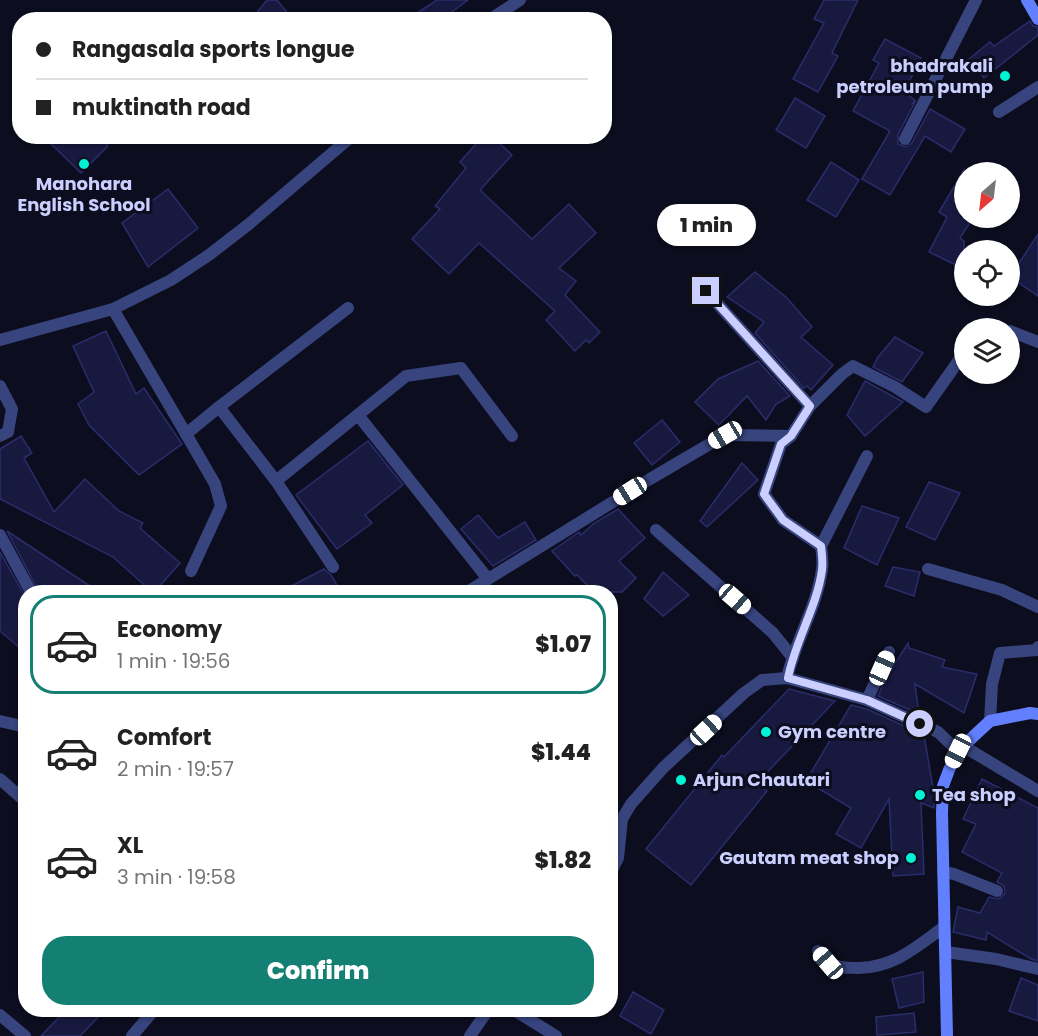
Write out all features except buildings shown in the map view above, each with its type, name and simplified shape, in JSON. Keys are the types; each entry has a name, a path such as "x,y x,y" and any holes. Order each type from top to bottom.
{"street":[{"path":"501,12 520,0"},
{"path":"905,139 976,0"},
{"path":"1027,0 1038,18"},
{"path":"999,112 1038,87"},
{"path":"0,340 113,309 171,280 209,255 249,224 343,144"},
{"path":"706,291 810,406"},
{"path":"186,434 348,308"},
{"path":"113,309 215,484 221,507 191,571"},
{"path":"1020,335 1038,342"},
{"path":"821,546 783,520 764,494 781,444 791,436 810,406 853,366 895,387 926,407 954,367"},
{"path":"276,481 406,376 461,368 512,436"},
{"path":"0,386 12,409 8,432 0,436"},
{"path":"219,407 276,481 333,567"},
{"path":"358,415 488,579"},
{"path":"478,585 725,435 791,436"},
{"path":"788,678 822,569 821,546 867,456"},
{"path":"656,530 773,633 793,658"},
{"path":"0,535 27,585"},
{"path":"928,569 1002,590 1038,607"},
{"path":"990,721 992,684 1000,653 1036,650 1038,647"},
{"path":"867,700 889,652"},
{"path":"618,858 622,819 631,804 663,768 744,693 762,680 788,678 867,700 938,732 960,748 1038,790"},
{"path":"948,1036 944,927 943,786 960,748 990,721 1030,713 1038,714"},
{"path":"1,722 18,725"},
{"path":"0,779 18,795"},
{"path":"943,872 997,891"},
{"path":"818,951 828,963 838,968 876,968 893,962 944,927"},
{"path":"946,952 996,959 1038,969"},
{"path":"0,1016 25,1036"},
{"path":"132,1036 148,1017"},
{"path":"470,1036 483,1017"},
{"path":"525,1017 556,1036"}],"place":[{"name":"bhadrakali petroleum pump","path":"1005,76"},
{"name":"Manohara English School","path":"84,164"},
{"name":"Gym centre","path":"766,732"},
{"name":"Arjun Chautari","path":"681,780"},
{"name":"Tea shop","path":"920,795"},
{"name":"Gautam meat shop","path":"911,858"}],"route":[{"path":"706,291 810,406 791,436 781,444 764,494 783,520 821,546 822,569 790,664 788,678 867,700 920,724"}]}
